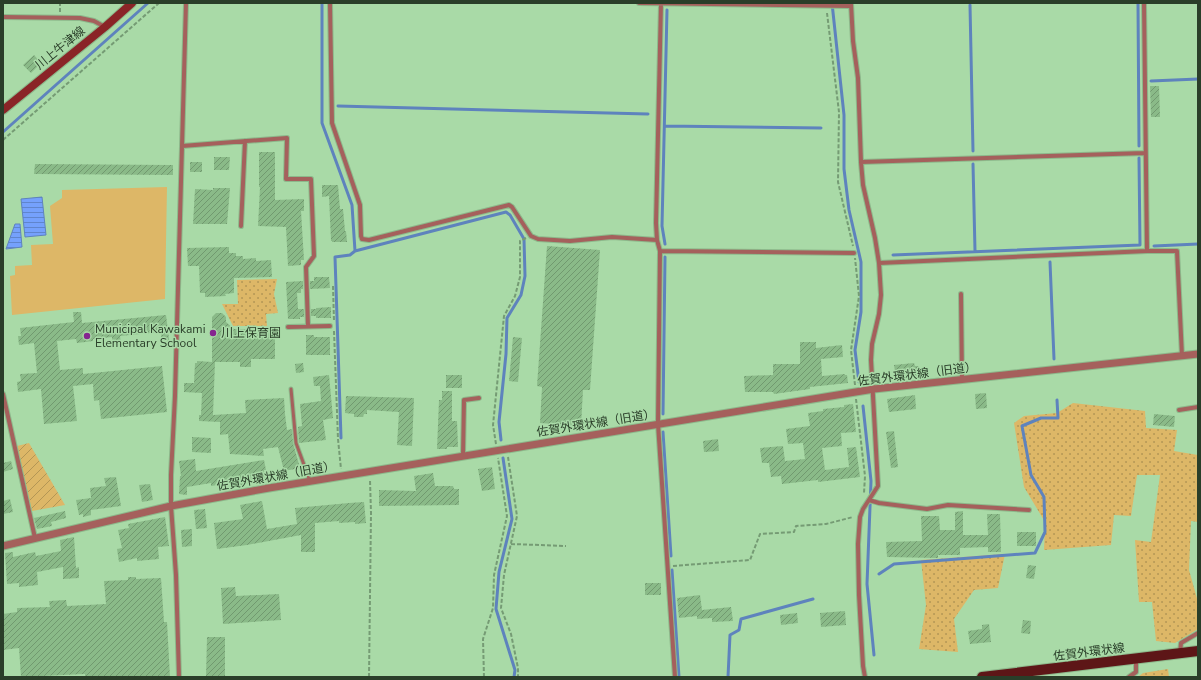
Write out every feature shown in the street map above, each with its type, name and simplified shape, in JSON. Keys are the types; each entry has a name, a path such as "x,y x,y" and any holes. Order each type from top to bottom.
{"main road":[{"name":"川上牛津線","path":"3,110 105,27 132,3"},
{"name":"佐賀外環状線","path":"982,677 1198,651"}],"street":[{"path":"179,677 176,575 171,506 171,468 175,396 186,3"},
{"path":"330,3 332,123 360,205 362,239 369,240 509,205 512,207 531,236 538,239 570,241 612,237 657,240"},
{"path":"639,3 826,6 850,5 858,78 860,162 863,185 879,263 881,295 879,314 872,344 871,360 874,389 878,486 863,509 860,517 858,544 859,595 865,677"},
{"path":"661,3 656,223 657,240 660,251 658,424 675,677"},
{"path":"1144,3 1147,251"},
{"path":"3,17 80,18 94,21 105,27"},
{"path":"182,146 287,138 286,179 311,179 314,256 306,268 308,326"},
{"path":"241,226 245,141"},
{"path":"860,162 1145,153"},
{"path":"660,251 854,253"},
{"path":"879,263 1147,251 1177,251 1182,356"},
{"path":"961,294 962,380"},
{"path":"288,327 330,326"},
{"name":"佐賀外環状線（旧道）","path":"3,546 171,506 370,471 874,389 1198,354"},
{"path":"3,394 3,402 35,538"},
{"path":"463,456 464,400 479,398"},
{"path":"1179,410 1198,407"},
{"path":"870,500 879,503 927,508 948,505 1029,510"},
{"path":"1180,654 1181,643 1198,633"},
{"path":"1129,677 1136,672 1136,659"}],"lane":[{"path":"291,389 296,443 310,481"}],"path":[{"path":"3,140 159,3"},
{"path":"826,6 838,112 838,182 854,253 859,296 851,350 865,476 864,493"},
{"path":"484,677 483,639 493,608 494,575 507,516 493,425 504,316 516,296 520,277 520,241"},
{"path":"333,286 338,439 342,476"},
{"path":"507,449 517,516 504,574 501,608 511,634 518,668 518,677"},
{"path":"369,677 371,513 370,471"},
{"path":"667,566 750,560 760,534 794,532 796,526 826,524 853,517 860,517"},
{"path":"511,544 566,546"}],"shaded area":[{"path":"167,187 165,299 12,315 10,276 15,275 15,266 32,265 31,245 53,244 50,206 62,198 62,190"},
{"path":"277,279 274,294 278,313 266,314 267,326 233,326 222,304 238,304 237,280"},
{"path":"1073,403 1145,411 1146,428 1177,430 1174,451 1198,455 1198,522 1191,521 1189,570 1198,602 1198,629 1175,643 1156,641 1152,602 1139,602 1135,540 1151,542 1160,475 1137,475 1131,516 1114,515 1111,545 1044,550 1045,522 1024,487 1014,423 1024,416 1057,413"},
{"path":"29,443 65,505 32,511 17,446"},
{"path":"1005,554 998,588 974,590 954,619 958,652 919,649 926,605 921,560"},
{"path":"1168,669 1169,677 1138,677 1143,673"}],"water":[{"path":"42,197 46,235 25,237 21,199"},
{"path":"15,224 20,224 22,247 6,249"}],"building":[{"path":"34,55 41,63 31,73 23,65"},
{"path":"1150,86 1159,86 1160,117 1151,117"},
{"path":"259,152 275,152 275,200 304,199 304,211 301,211 304,260 301,260 301,265 288,266 286,227 258,226 260,187"},
{"path":"214,157 230,157 229,170 214,170"},
{"path":"190,162 202,162 202,172 190,172"},
{"path":"35,164 173,165 173,175 34,174"},
{"path":"322,185 338,185 340,209 343,209 347,242 331,241 329,196 322,197"},
{"path":"213,188 230,188 227,224 193,224 195,189 213,190"},
{"path":"547,246 600,250 590,390 583,390 581,426 540,423 542,387 537,386"},
{"path":"229,247 229,253 236,253 236,256 243,256 243,259 256,258 256,261 271,260 272,277 234,278 234,293 225,294 226,296 205,297 205,293 200,293 199,266 188,266 187,248"},
{"path":"314,277 329,277 330,288 310,289 310,281 314,281"},
{"path":"303,281 303,289 301,289 301,293 297,293 298,309 304,309 304,317 300,317 300,319 288,319 286,282"},
{"path":"331,307 331,318 316,318 316,316 311,316 311,309"},
{"path":"73,312 81,312 82,323 166,315 170,347 162,348 161,332 120,336 121,344 112,345 112,337 93,339 93,341 77,343 76,339 57,341 60,370 83,368 83,374 162,366 167,412 101,419 99,400 94,401 93,384 73,386 77,421 44,424 41,389 18,392 17,382 21,381 20,374 37,373 34,343 19,345 18,336 21,336 20,328 74,322"},
{"path":"216,313 222,313 226,317 226,322 234,329 275,329 275,359 251,359 251,367 240,367 240,362 215,362 213,415 246,413 245,400 284,398 287,430 292,429 293,443 300,468 284,471 278,447 263,449 264,456 230,454 228,434 220,435 220,422 199,421 199,415 201,415 202,393 184,392 184,383 194,383 195,363 197,363 197,361 212,362 212,317"},
{"path":"306,335 314,335 314,337 330,337 330,355 306,355"},
{"path":"513,337 522,338 518,382 509,381"},
{"path":"800,342 816,342 816,348 842,345 843,357 821,359 822,376 845,374 847,375 848,383 810,387 810,389 774,394 773,392 745,392 744,376 773,375 773,364 800,364"},
{"path":"303,363 304,372 296,373 295,364"},
{"path":"914,363 915,366 919,366 920,376 896,378 894,365"},
{"path":"329,375 333,418 323,420 326,440 299,443 298,427 302,426 300,404 321,401 320,386 314,386 313,377"},
{"path":"446,375 462,375 462,388 446,388"},
{"path":"442,391 452,391 452,421 457,421 458,447 437,449 439,400 442,400"},
{"path":"986,393 987,408 976,409 975,394"},
{"path":"915,395 916,409 889,412 887,399"},
{"path":"346,396 414,398 412,446 397,445 399,412 367,410 367,414 364,414 363,417 354,417 354,414 345,413"},
{"path":"853,404 856,432 841,433 842,446 822,448 825,470 849,467 847,448 856,447 860,477 818,482 818,480 782,484 781,476 771,477 769,463 762,463 760,448 783,446 785,461 805,459 803,443 788,444 786,429 810,426 808,413"},
{"path":"1154,414 1175,416 1174,427 1153,425"},
{"path":"894,431 898,467 891,468 886,432"},
{"path":"192,437 211,438 211,453 192,452"},
{"path":"718,439 719,451 704,452 703,441"},
{"path":"195,459 196,471 264,460 266,470 264,470 265,481 232,486 232,483 211,486 211,483 187,487 187,495 179,494 181,476 179,461"},
{"path":"11,461 13,469 3,472 3,463"},
{"path":"492,467 495,489 482,491 478,469"},
{"path":"433,473 435,486 453,486 454,489 459,489 459,505 379,506 379,490 416,491 414,476"},
{"path":"116,477 121,506 91,510 91,515 83,517 83,514 79,515 76,500 91,498 90,488 106,486 104,478"},
{"path":"150,484 153,500 142,502 139,485"},
{"path":"10,499 13,512 3,514 3,501"},
{"path":"262,501 267,529 297,524 295,508 364,502 366,523 339,523 339,521 315,523 315,552 301,552 301,535 217,549 214,523 243,519 240,505"},
{"path":"205,509 207,528 196,529 194,510"},
{"path":"65,511 66,518 51,522 52,526 37,529 34,518"},
{"path":"963,511 963,535 988,535 987,514 1000,514 1001,552 988,552 988,547 960,548 960,555 938,555 938,558 887,557 886,542 922,541 921,516 939,516 940,530 955,530 955,512"},
{"path":"165,517 169,546 158,547 159,559 137,561 137,558 119,562 117,549 122,548 118,530 129,528 128,524"},
{"path":"192,529 192,546 182,547 181,530"},
{"path":"1017,532 1036,532 1036,546 1017,546"},
{"path":"74,537 76,568 79,567 79,578 63,579 63,567 37,572 38,585 19,587 19,583 7,584 5,553 13,552 13,557 35,552 36,556 61,551 60,540"},
{"path":"1028,565 1036,566 1034,579 1026,578"},
{"path":"128,577 136,577 136,579 161,578 164,622 167,622 170,677 85,677 85,674 21,677 19,648 3,650 3,614 17,612 17,608 50,607 49,601 66,600 67,606 106,604 104,581 128,580"},
{"path":"645,583 661,583 661,595 645,595"},
{"path":"235,587 236,596 279,594 281,620 223,624 221,588"},
{"path":"700,595 702,610 731,607 733,621 712,622 712,618 697,619 697,616 679,618 677,598"},
{"path":"845,611 846,625 821,627 820,613"},
{"path":"797,613 798,623 781,625 780,615"},
{"path":"1023,620 1031,621 1030,634 1021,633"},
{"path":"989,624 991,642 970,644 968,631 982,629 982,625"},
{"path":"207,637 225,637 225,677 206,677"}],"waterway":[{"path":"3,132 148,3"},
{"path":"322,3 322,123 352,205 355,251 506,212 510,215 524,239 525,276 521,295 507,318 506,354 499,422 501,440"},
{"path":"832,3 844,115 844,169 849,210 861,262 861,312 855,350 859,382"},
{"path":"1138,3 1139,146"},
{"path":"970,5 973,151"},
{"path":"665,244 662,226 667,10"},
{"path":"1151,81 1198,79"},
{"path":"338,106 648,114"},
{"path":"665,126 821,128"},
{"path":"893,255 1140,245 1139,158"},
{"path":"973,164 975,251"},
{"path":"1154,246 1198,244"},
{"path":"341,438 335,257 350,255 355,251"},
{"path":"663,414 665,257"},
{"path":"1050,262 1054,359"},
{"path":"879,574 894,564 1035,553 1045,532 1044,497 1031,475 1022,426 1041,418 1058,418 1057,400"},
{"path":"863,406 871,481 867,584 874,655"},
{"path":"663,432 671,556"},
{"path":"503,458 512,519 499,572 496,609 515,670 514,677"},
{"path":"672,570 679,677"},
{"path":"728,677 730,635 739,630 741,619 813,599"}],"place":[{"name":"川上保育園","path":"213,333"},
{"name":"Municipal Kawakami Elementary School","path":"87,336"}]}
